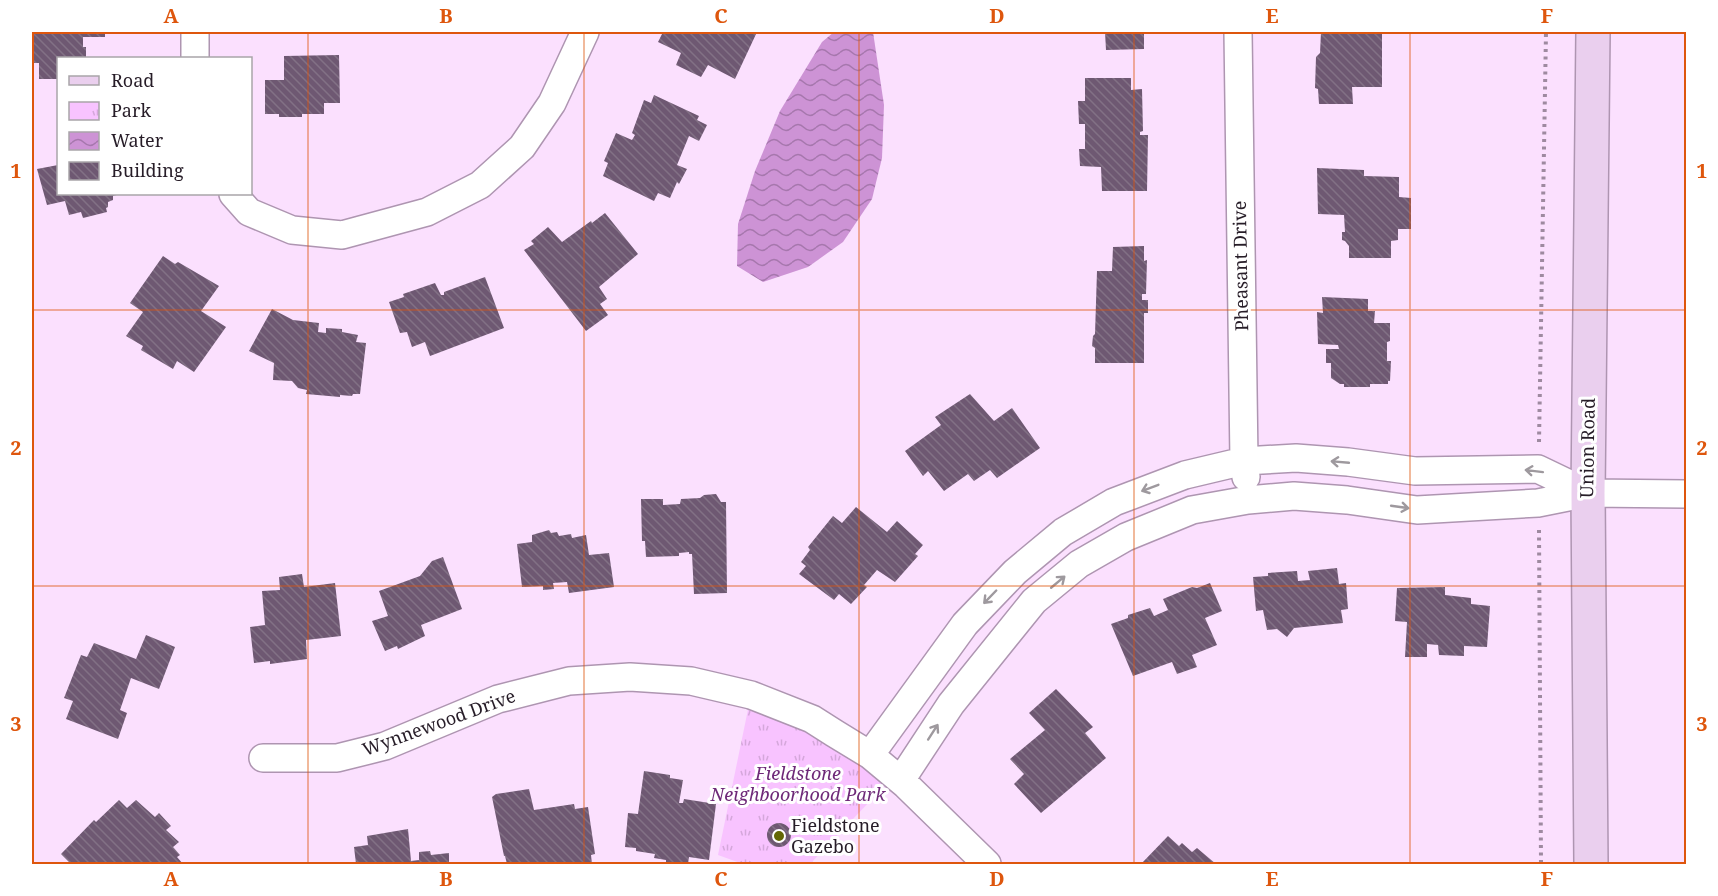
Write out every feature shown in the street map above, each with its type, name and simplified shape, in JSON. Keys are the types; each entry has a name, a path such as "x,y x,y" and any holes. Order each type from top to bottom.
{"main road":[{"name":"Union Road","path":"1591,864 1588,493 1593,32"}],"street":[{"path":"195,32 195,57"},
{"path":"234,195 249,212 292,230 342,235 427,212 480,185 522,147 552,103 585,32"},
{"name":"Pheasant Drive","path":"1238,32 1244,461 1248,500"},
{"path":"870,755 965,624 1015,572 1064,532 1114,502 1185,475 1244,461 1296,458 1415,471 1538,469 1588,493"},
{"path":"901,780 951,704 1034,602 1079,564 1126,537 1192,510 1248,500 1294,496 1347,500 1417,510 1538,503 1588,493 1686,494"},
{"name":"Wynnewood Drive","path":"263,758 337,758 385,746 498,699 569,681 630,677 691,681 751,695 812,719 870,755 901,780 987,864"}],"path":[{"path":"1538,469 1546,32"},
{"path":"1538,503 1541,864"}],"green space":[{"name":"Fieldstone Neighboorhood Park","path":"751,695 895,775 810,864 743,864 718,855"}],"water":[{"path":"834,32 873,32 884,105 882,158 872,199 843,242 808,267 763,282 737,266 738,224 755,171 780,111 822,42"}],"building":[{"path":"32,32 105,32 105,37 83,37 86,57 57,57 57,79 39,79 39,63 32,63"},
{"path":"663,32 757,32 735,79 708,65 701,77 676,65 681,53 658,42"},
{"path":"1105,32 1146,32 1144,49 1106,50"},
{"path":"1321,32 1382,32 1382,87 1352,87 1353,104 1319,104 1318,89 1315,88 1316,57 1320,53"},
{"path":"339,55 340,103 324,103 324,114 279,117 279,114 265,114 265,80 284,80 284,56"},
{"path":"1085,78 1131,78 1131,90 1142,89 1143,131 1140,135 1148,135 1147,191 1102,191 1101,167 1080,166 1079,149 1085,149 1085,124 1079,124 1078,101 1085,101"},
{"path":"654,95 699,116 697,120 707,125 699,141 689,136 677,165 687,169 679,184 677,182 670,198 658,193 654,201 603,176 608,163 604,161 616,133 632,140 635,135 632,133 644,100 651,103"},
{"path":"57,165 57,195 116,195 108,202 107,212 83,218 81,212 69,215 65,201 47,205 37,169"},
{"path":"1317,168 1364,170 1364,176 1399,177 1399,197 1411,198 1411,229 1398,229 1398,240 1391,241 1391,258 1349,258 1349,246 1342,240 1342,232 1345,232 1344,215 1318,214"},
{"path":"605,213 638,254 599,287 607,299 600,304 608,315 586,331 524,250 534,244 531,241 548,227 562,242"},
{"path":"1144,246 1144,261 1147,260 1146,294 1142,294 1142,300 1148,300 1148,313 1144,313 1144,363 1095,363 1095,348 1092,346 1095,334 1097,271 1112,271 1113,247"},
{"path":"163,256 219,286 201,311 226,327 194,372 177,361 173,369 141,350 143,346 126,336 143,312 130,303"},
{"path":"485,277 504,328 430,356 425,342 412,347 407,332 400,333 389,302 404,297 403,294 435,283 441,295 444,295 444,292"},
{"path":"1322,297 1368,299 1368,311 1375,311 1374,323 1390,323 1390,341 1387,342 1387,361 1391,361 1388,384 1344,387 1344,384 1331,378 1331,363 1326,363 1326,349 1339,349 1338,345 1318,344 1317,312 1323,313"},
{"path":"272,309 293,320 319,323 318,332 326,333 326,328 342,329 342,332 358,335 356,342 366,343 360,394 340,395 340,397 306,394 307,390 298,388 292,381 273,380 274,363 249,351"},
{"path":"970,394 994,421 1012,408 1040,448 997,478 990,470 974,481 968,474 944,491 928,471 923,476 905,451 941,425 935,417"},
{"path":"716,494 721,502 726,502 727,593 694,594 692,554 689,552 679,553 679,556 646,557 645,541 642,541 641,499 663,499 663,505 680,504 681,499"},
{"path":"856,507 887,532 897,521 923,545 915,554 918,556 895,582 877,570 864,585 867,587 851,604 839,594 834,600 799,574 806,566 801,562 810,550 808,547 833,516 842,523"},
{"path":"549,530 551,533 557,532 559,536 571,534 572,538 586,535 589,555 609,553 614,587 569,593 567,582 553,583 554,589 543,590 543,586 522,587 517,544 532,542 532,535"},
{"path":"443,557 462,609 421,625 425,636 398,649 397,646 385,651 372,621 388,616 379,591 420,576 432,561"},
{"path":"1337,568 1339,584 1346,583 1348,609 1341,610 1343,623 1294,628 1287,637 1277,629 1267,630 1263,610 1256,611 1253,577 1268,576 1268,573 1297,571 1298,581 1310,580 1308,571"},
{"path":"302,574 304,587 335,583 341,636 306,640 307,659 270,664 270,661 254,663 250,627 265,625 262,591 280,590 279,577"},
{"path":"1210,583 1222,611 1205,618 1217,645 1192,655 1197,667 1177,674 1172,662 1133,676 1111,624 1128,618 1128,615 1150,608 1154,616 1168,610 1163,599 1192,587 1197,588"},
{"path":"1445,587 1445,595 1471,598 1471,604 1490,606 1487,647 1464,646 1464,656 1439,655 1438,645 1427,644 1427,657 1405,657 1407,622 1395,621 1397,588"},
{"path":"146,635 175,647 159,689 131,678 120,710 127,713 118,739 66,719 73,701 64,698 81,655 87,657 94,643 136,659"},
{"path":"1056,689 1093,727 1085,733 1106,758 1041,813 1014,784 1024,774 1010,759 1045,730 1029,713"},
{"path":"644,771 670,775 670,778 683,780 679,803 683,803 684,799 716,804 709,860 689,857 688,864 666,864 666,860 654,858 655,854 625,847 628,813 638,814"},
{"path":"529,789 534,810 574,804 575,809 588,807 595,854 591,855 592,864 507,864 492,797 496,794"},
{"path":"119,800 127,808 136,800 155,817 159,813 171,826 166,830 179,842 173,847 180,855 177,857 183,864 71,864 61,854 94,820 96,822"},
{"name":"Fieldstone Gazebo","path":"779,823 788,826 791,835 788,844 779,847 770,844 767,835 770,826"},
{"path":"408,829 411,861 419,860 419,852 430,851 431,855 449,853 449,864 356,864 354,847 368,845 367,836"},
{"path":"1168,836 1179,846 1182,843 1192,852 1197,848 1216,864 1141,864"}],"place":[{"name":"Fieldstone Gazebo","path":"779,836"}]}
